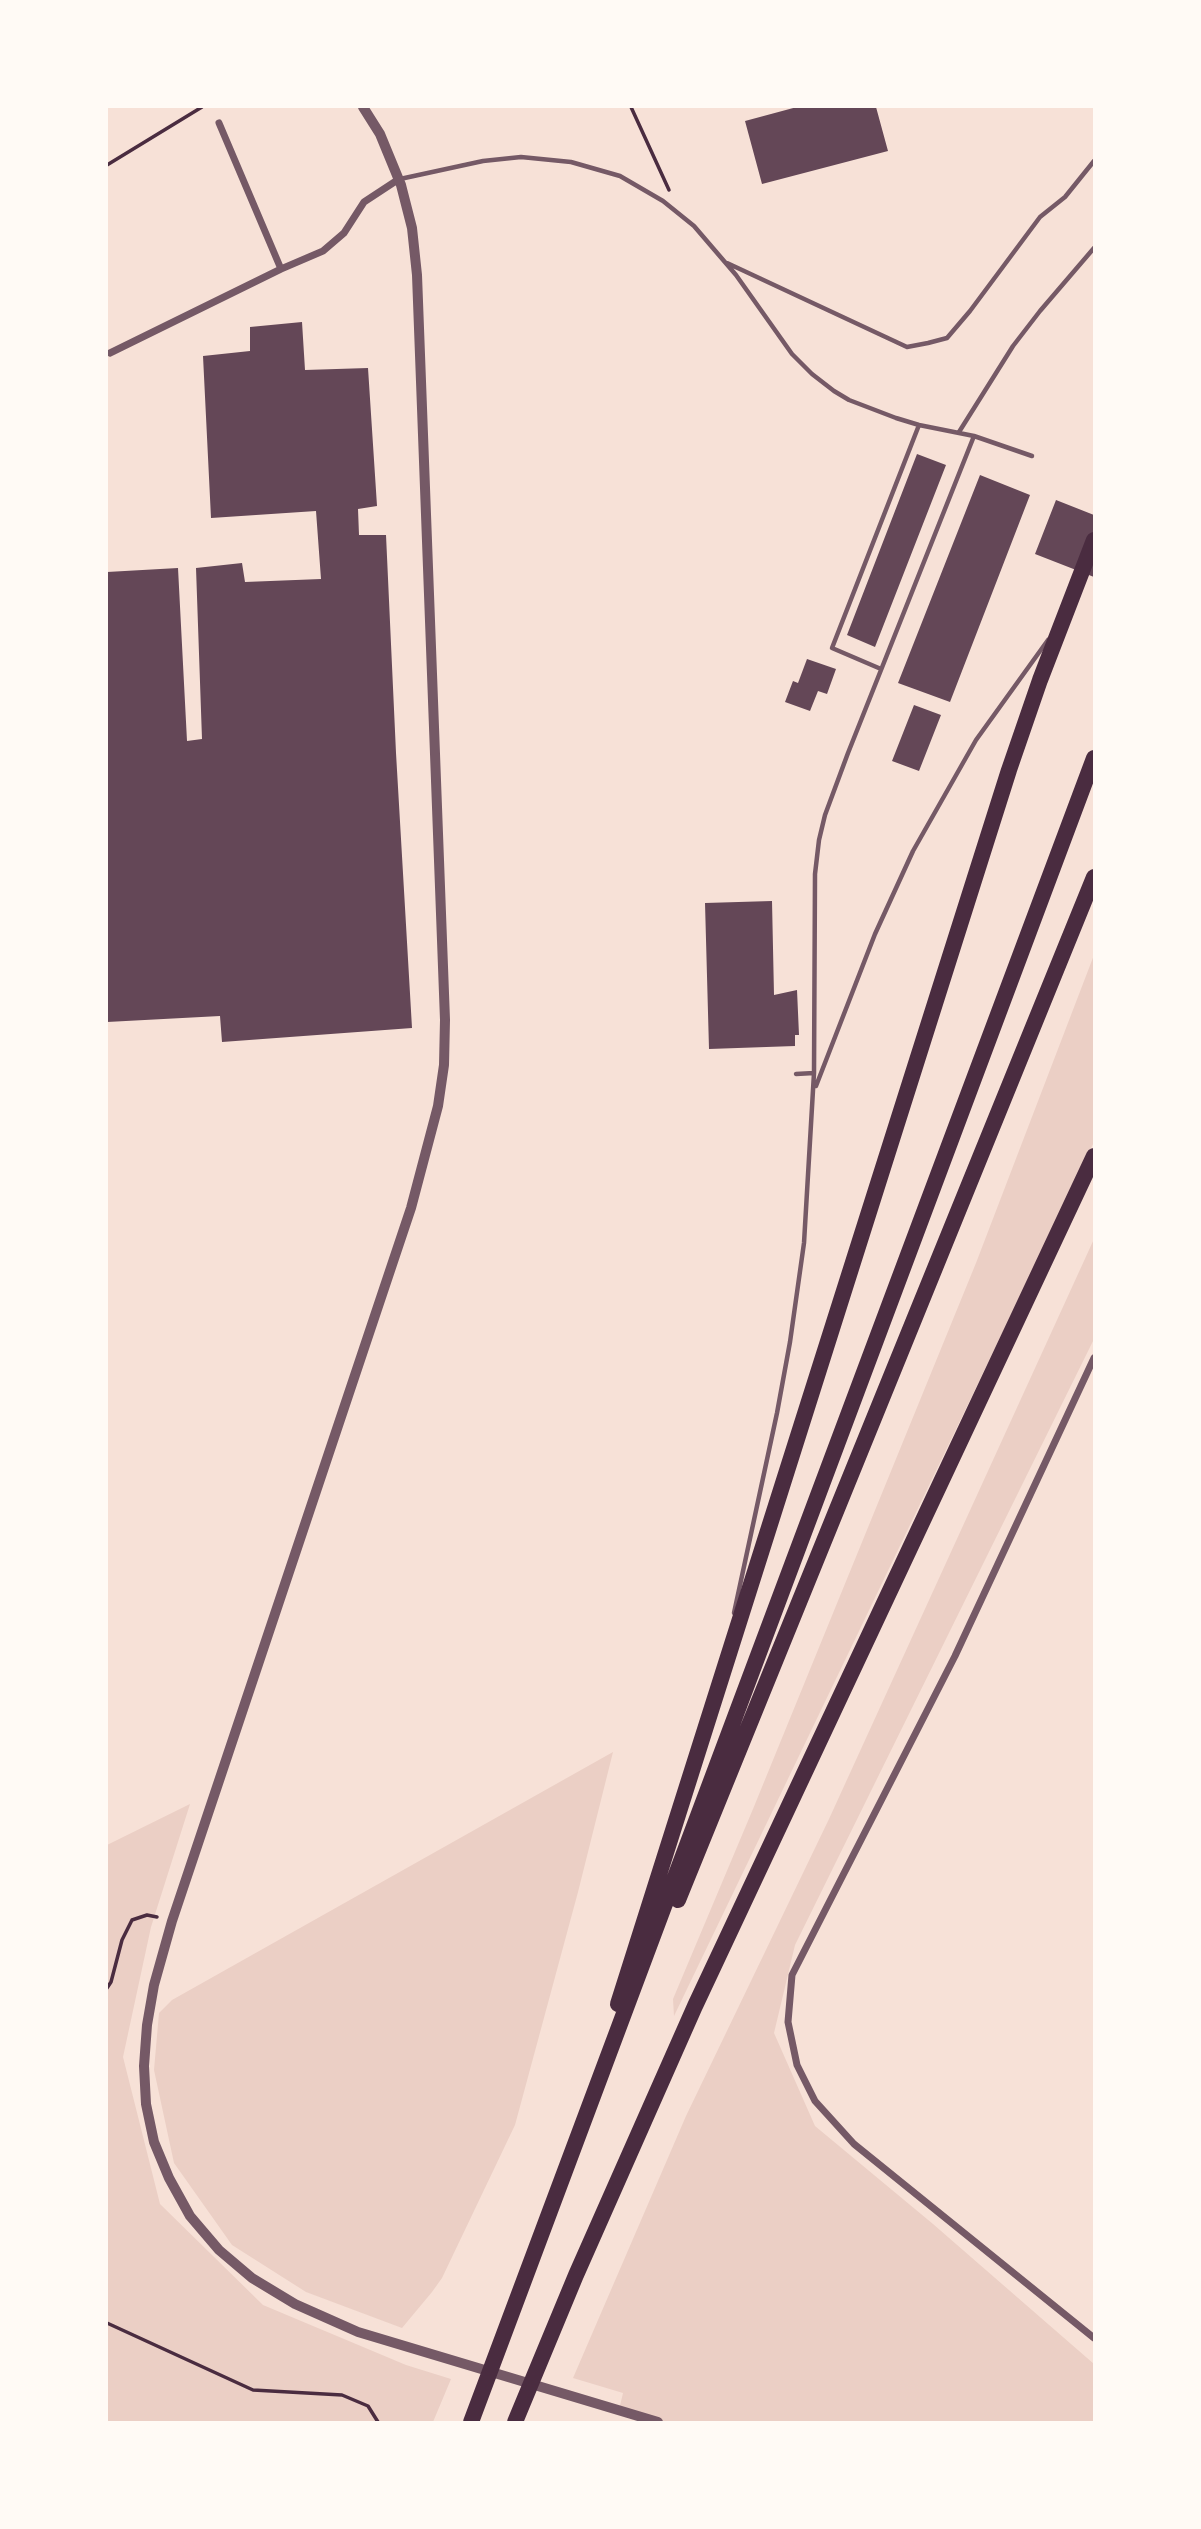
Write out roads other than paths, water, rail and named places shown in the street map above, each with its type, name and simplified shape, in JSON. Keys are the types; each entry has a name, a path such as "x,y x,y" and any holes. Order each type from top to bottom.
{"highway":[{"path":"554,2204 1009,770 1094,540"},
{"path":"471,2422 1094,758"},
{"path":"554,2204 1094,877"},
{"path":"515,2422 684,2030 1094,1156"}],"street":[{"path":"363,107 380,134 399,179 412,228 417,275 445,1020 444,1065 438,1106 411,1208 172,1921 154,1986 147,2025 144,2066 146,2104 154,2141 169,2178 190,2216 219,2250 252,2278 295,2304 342,2326 658,2422"},
{"path":"219,123 281,269"},
{"path":"110,353 323,251 344,233 364,202 399,179"},
{"path":"1094,1358 955,1656 792,1975 788,2022 797,2065 815,2101 854,2144 1094,2338"}],"lane":[{"path":"399,179 497,159 551,159 589,165 620,176 650,192 700,232 726,262 783,343 812,374 849,400 919,425 974,436 1032,456"},
{"path":"726,262 907,347 947,338 1040,217 1065,197 1094,161"},
{"path":"959,432 1013,346 1094,248"},
{"path":"881,669 832,648 919,425"},
{"path":"716,1694 769,1453 790,1342 804,1243 814,1073 815,874 818,840 832,794 974,436"},
{"path":"813,1092 879,924 913,850 976,740 1065,616"},
{"path":"796,1074 814,1073"},
{"path":"1075,1196 1094,1170"}]}
